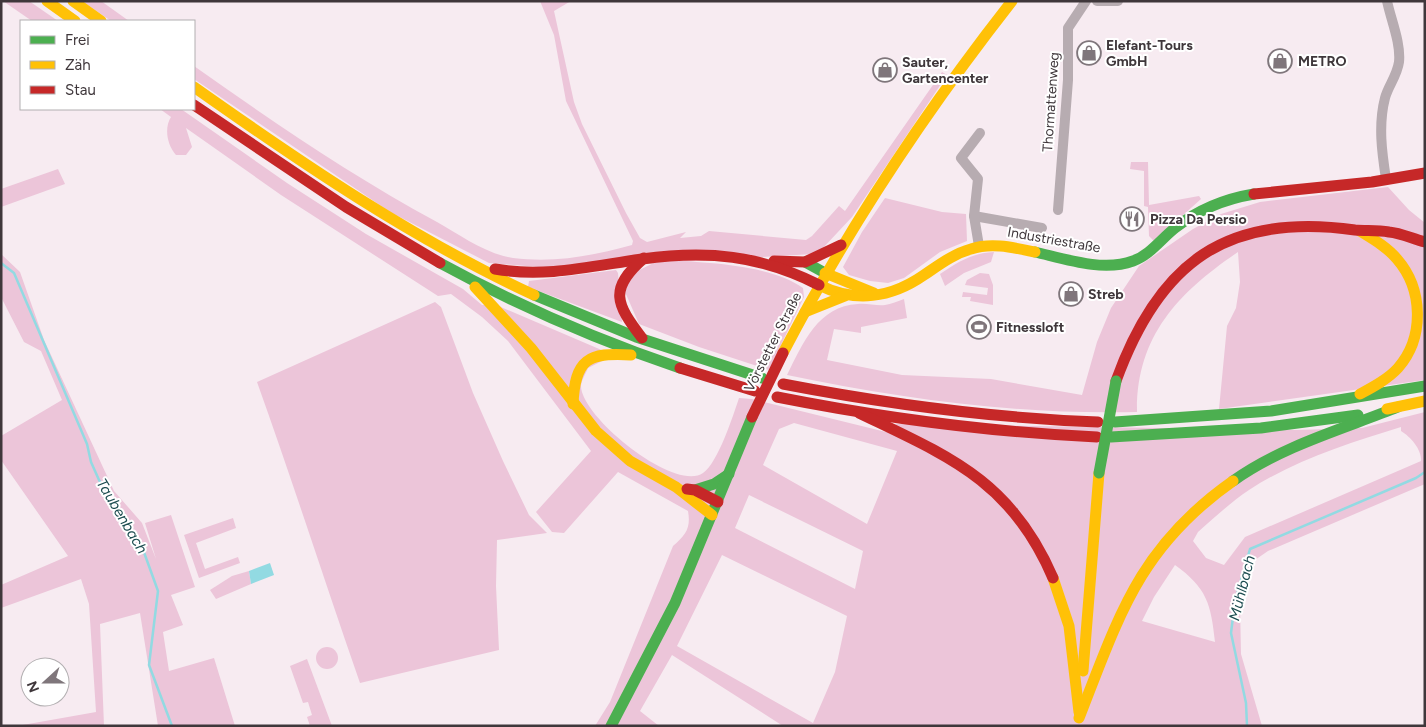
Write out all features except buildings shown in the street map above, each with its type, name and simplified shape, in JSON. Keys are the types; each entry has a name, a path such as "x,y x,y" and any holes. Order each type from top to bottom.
{"main road":[{"path":"47,1 74,20"},
{"path":"73,1 100,20"},
{"name":"Vörstetter Straße","path":"612,726 674,603 718,502 752,417 783,353 841,245 954,76 1012,1"},
{"path":"195,88 324,178 410,231 469,263 566,309 682,353 762,378"},
{"path":"195,106 303,180 382,231 466,277 554,320 645,356 756,391"},
{"name":"Industriestraße","path":"765,263 806,278 834,294 863,298 898,290 947,258 962,250 979,246 1000,246 1107,264 1132,261 1155,246 1174,228 1210,205 1274,189 1359,184 1425,173"},
{"path":"1079,715 1099,473 1108,416 1116,382 1128,346 1153,301 1182,270 1216,246 1253,232 1282,226 1330,225 1359,230 1391,232 1425,242"},
{"path":"1348,402 1389,376 1398,368 1413,345 1418,321 1418,306 1409,276 1397,259 1359,230"},
{"path":"805,262 841,245"},
{"path":"469,263 510,273 531,275 559,274 644,258 680,254 710,254 765,263 783,260 805,262 825,274 880,294"},
{"path":"642,338 622,312 617,294 622,280 644,258"},
{"path":"466,277 531,348 596,431 616,450 646,472 676,487 712,515"},
{"path":"805,312 845,296"},
{"path":"573,404 573,381 580,366 588,359 609,354 645,356"},
{"path":"783,384 880,402 954,413 1020,419 1098,422"},
{"path":"1115,422 1221,417 1348,402 1425,386"},
{"path":"777,396 859,413 985,431 1097,437"},
{"path":"1112,437 1261,428 1398,407 1425,401"},
{"path":"1079,715 1110,637 1128,598 1153,556 1192,514 1223,488 1257,465 1288,450 1398,407"},
{"path":"859,413 928,445 971,471 993,489 1032,537 1050,570 1066,616 1079,715"},
{"path":"695,490 714,484 729,474"},
{"path":"676,487 695,490 718,502"}],"street":[{"name":"Thormattenweg","path":"1058,210 1068,80 1068,28 1086,1"},
{"path":"1097,1 1118,1"},
{"path":"1386,180 1381,147 1381,116 1385,96 1394,79 1399,62 1398,49 1387,1"},
{"path":"979,246 974,216 978,179 962,158 980,133"},
{"path":"974,216 1042,228"}],"shaded area":[{"path":"3,1 29,1 57,20 31,20"},
{"path":"82,1 101,1 128,20 110,20"},
{"path":"540,1 571,1 554,11 574,102 582,124 626,213 640,238 647,242 686,232 680,238 701,236 709,231 806,240 812,236 839,206 845,211 942,72 947,75 852,217 823,248 813,254 563,269 489,263 390,212 195,80 195,67 283,128 374,186 493,253 513,258 544,260 573,258 632,245 633,241 566,101 554,35"},
{"path":"161,110 182,110 287,183 366,234 463,289 482,305 496,305 625,360 604,360 588,368 581,386 585,399 596,415 632,449 672,472 690,476 703,473 709,468 719,450 739,398 752,399 886,432 896,424 1297,430 1362,428 1425,412 1425,484 1268,551 1252,562 1240,606 1241,654 1262,726 783,726 672,655 640,711 659,726 595,726 610,702 673,546 688,527 688,511 618,472 564,533 552,532 536,512 591,451 508,341 482,317 451,294 438,296 281,195 186,128 192,147 186,155 176,155 170,146 167,136 171,117","holes":["794,423 897,451 867,524 763,465 779,429","1401,427 1401,431 1418,448 1421,461 1245,537 1224,565 1206,558 1193,541 1198,532 1223,510 1267,479 1323,453","749,495 863,551 855,589 735,528","722,555 847,616 835,672 813,723 677,646","1175,565 1186,573 1201,589 1206,598 1212,617 1215,642 1142,621 1154,597"]},
{"path":"1131,162 1148,162 1149,205 1199,196 1201,199 1154,241 1149,236 1148,207 1144,206 1144,171 1130,169"},
{"path":"58,169 65,184 1,207 1,189"},
{"path":"1388,187 1409,210 1425,223 1425,380 1219,409 1227,326 1236,308 1240,282 1238,252 1197,283 1165,318 1153,339 1144,361 1139,385 1137,412 1049,411 961,404 830,384 787,375 806,339 822,319 832,311 844,306 861,304 885,305 904,299 907,318 861,327 861,333 834,329 827,360 902,375 991,379 1082,395 1097,342 1111,308 1139,266 1193,229 1221,214 1260,202"},
{"path":"885,198 942,212 966,214 967,241 940,252 904,278 888,283 870,281 849,275 843,267 862,232"},
{"path":"994,252 991,262 964,273 945,286 940,274 966,259 979,254"},
{"path":"1,254 20,272 44,340 114,491 142,523 156,559 145,523 171,515 195,587 171,595 183,625 163,632 169,671 214,658 235,726 158,726 140,613 100,624 104,726 17,726 96,712 89,604 81,579 1,608 1,585 68,556 1,460 1,436 62,400 41,351 24,342 1,297"},
{"path":"660,260 715,263 754,269 789,280 803,288 804,297 769,370 699,347 639,324 622,285 629,275"},
{"path":"616,270 618,273 622,322 528,287 529,281"},
{"path":"980,273 989,274 993,285 993,305 970,301 971,297 962,297 963,292 987,295 988,288 965,285 967,280"},
{"path":"435,302 441,307 473,393 529,515 547,533 497,540 496,586 499,650 360,683 257,382"},
{"path":"233,518 236,528 196,543 205,569 238,557 240,563 199,578 184,535"},
{"path":"249,571 251,584 216,599 210,590 232,576"},
{"path":"327,647 337,654 338,658 331,668 327,669 317,662 316,658 323,648"},
{"path":"307,659 332,726 310,726 307,717 312,715 308,702 303,703 290,666"}],"water":[{"path":"270,563 274,575 251,584 249,571"}],"waterway":[{"name":"Taubenbach","path":"1,263 14,273 87,444 91,462 99,480 141,544 158,591 149,665 172,726"},
{"name":"Mühlbach","path":"1247,726 1246,703 1231,633 1235,601 1250,549 1416,478 1425,472"}],"traffic: fast":[{"path":"1035,252 1097,265 1121,264 1133,261 1145,255 1175,228 1193,215 1222,202 1254,194"},
{"path":"805,262 825,273"},
{"path":"440,263 558,321 618,346 680,368"},
{"path":"534,295 636,337 762,378"},
{"path":"1099,473 1116,381"},
{"path":"1115,422 1271,411 1425,386"},
{"path":"1233,481 1292,448 1398,407"},
{"path":"1111,437 1261,428 1358,415"},
{"path":"611,726 675,603 752,417"},
{"path":"695,490 714,484 729,474"}],"traffic: slow":[{"path":"47,1 74,20"},
{"path":"73,1 100,20"},
{"path":"783,353 834,261 889,172 918,128 1012,1"},
{"path":"195,88 359,199 445,250 534,295"},
{"path":"1360,231 1380,243 1397,259 1406,271 1416,298 1417,313 1413,342 1407,356 1390,376 1360,394"},
{"path":"819,285 832,291 846,294 859,296 873,295 899,289 952,257 971,249 995,246 1035,252"},
{"path":"825,273 874,293"},
{"path":"475,287 531,348 596,431 630,461 676,487 712,515"},
{"path":"805,312 845,296"},
{"path":"573,404 577,377 581,368 587,362 594,357 604,355 631,355"},
{"path":"1387,409 1425,401"},
{"path":"1083,671 1099,473"},
{"path":"1079,718 1121,616 1136,586 1154,558 1175,532 1201,506 1233,481"},
{"path":"1053,578 1069,626 1079,712"}],"traffic: jam":[{"path":"195,106 346,207 440,263"},
{"path":"1254,194 1372,182 1425,173"},
{"path":"1116,381 1133,340 1153,305 1177,276 1204,254 1234,238 1270,229 1310,226 1385,231 1425,242"},
{"path":"774,261 805,262 841,245"},
{"path":"495,269 550,272 666,256 711,255 733,257 776,267 819,285"},
{"path":"642,338 626,316 620,297 625,279 644,258"},
{"path":"752,417 783,353"},
{"path":"680,368 755,391"},
{"path":"783,384 861,398 940,409 1098,422"},
{"path":"777,397 936,423 1016,432 1097,437"},
{"path":"859,413 948,458 974,475 997,494 1017,517 1036,545 1053,578"},
{"path":"687,489 695,490 718,502"}],"place":[{"name":"Elefant-Tours GmbH","path":"1089,53"},
{"name":"METRO","path":"1280,61"},
{"name":"Sauter, Gartencenter","path":"885,70"},
{"name":"Pizza Da Persio","path":"1132,219"},
{"name":"Streb","path":"1071,294"},
{"name":"Fitnessloft","path":"979,327"}]}
